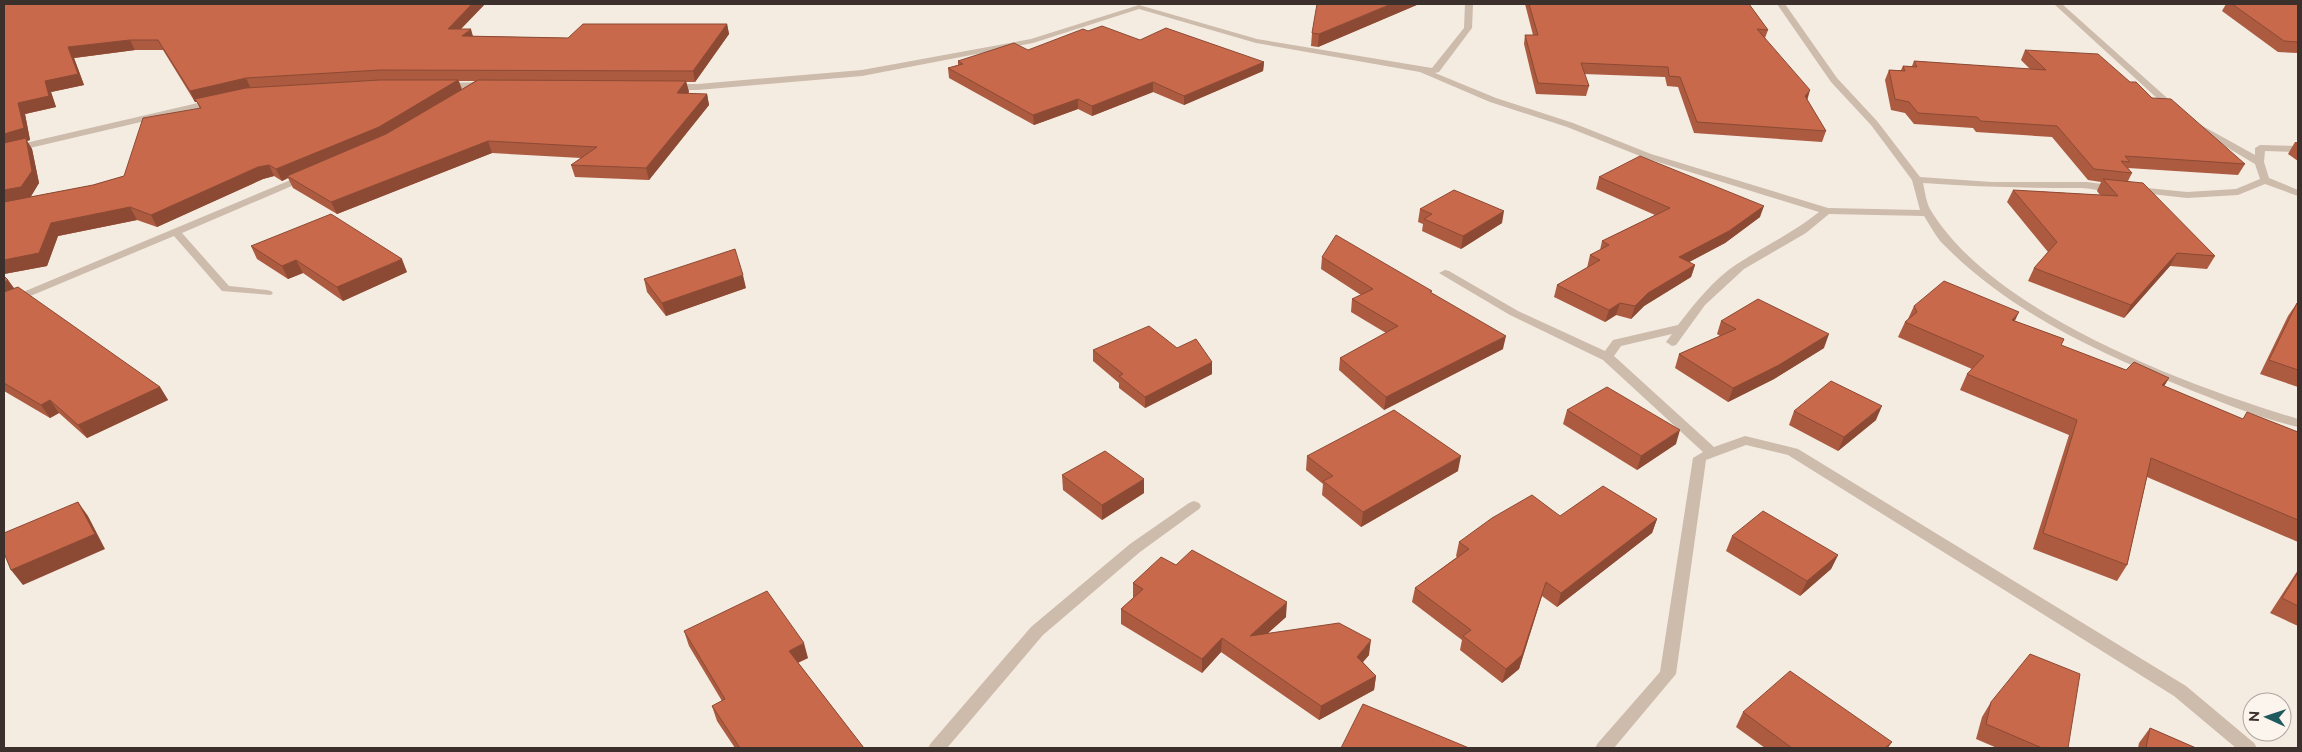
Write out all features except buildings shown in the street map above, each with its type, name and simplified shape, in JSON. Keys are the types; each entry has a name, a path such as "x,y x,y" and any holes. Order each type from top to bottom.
{"street":[{"path":"659,87 698,87 862,73 1033,41 1139,7 1256,41 1421,70 1436,70 1468,28 1469,4"},
{"path":"1781,4 1834,80 1874,123 1917,180 1924,208 1946,242 1990,279 2041,316 2125,359 2242,406 2298,423"},
{"path":"2058,4 2159,98 2185,117 2259,162"},
{"path":"1421,70 1493,100 1570,125 1648,156 1752,189 1827,210 1928,213"},
{"path":"433,86 487,85 466,94"},
{"path":"4,151 222,100"},
{"path":"2265,180 2259,162 2260,148 2298,149"},
{"path":"4,304 316,172"},
{"path":"1917,180 1991,185 2088,185 2187,195 2238,192 2265,180 2298,193"},
{"path":"1672,342 1701,303 1740,267 1802,231 1827,210"},
{"path":"176,232 226,289 267,293"},
{"path":"1445,274 1514,313 1607,357 1712,453"},
{"path":"1607,357 1617,343 1682,328"},
{"path":"1604,748 1668,674 1700,458 1745,440 1793,452 2180,691 2248,748"},
{"path":"937,748 1037,631 1134,548 1194,506"}]}
